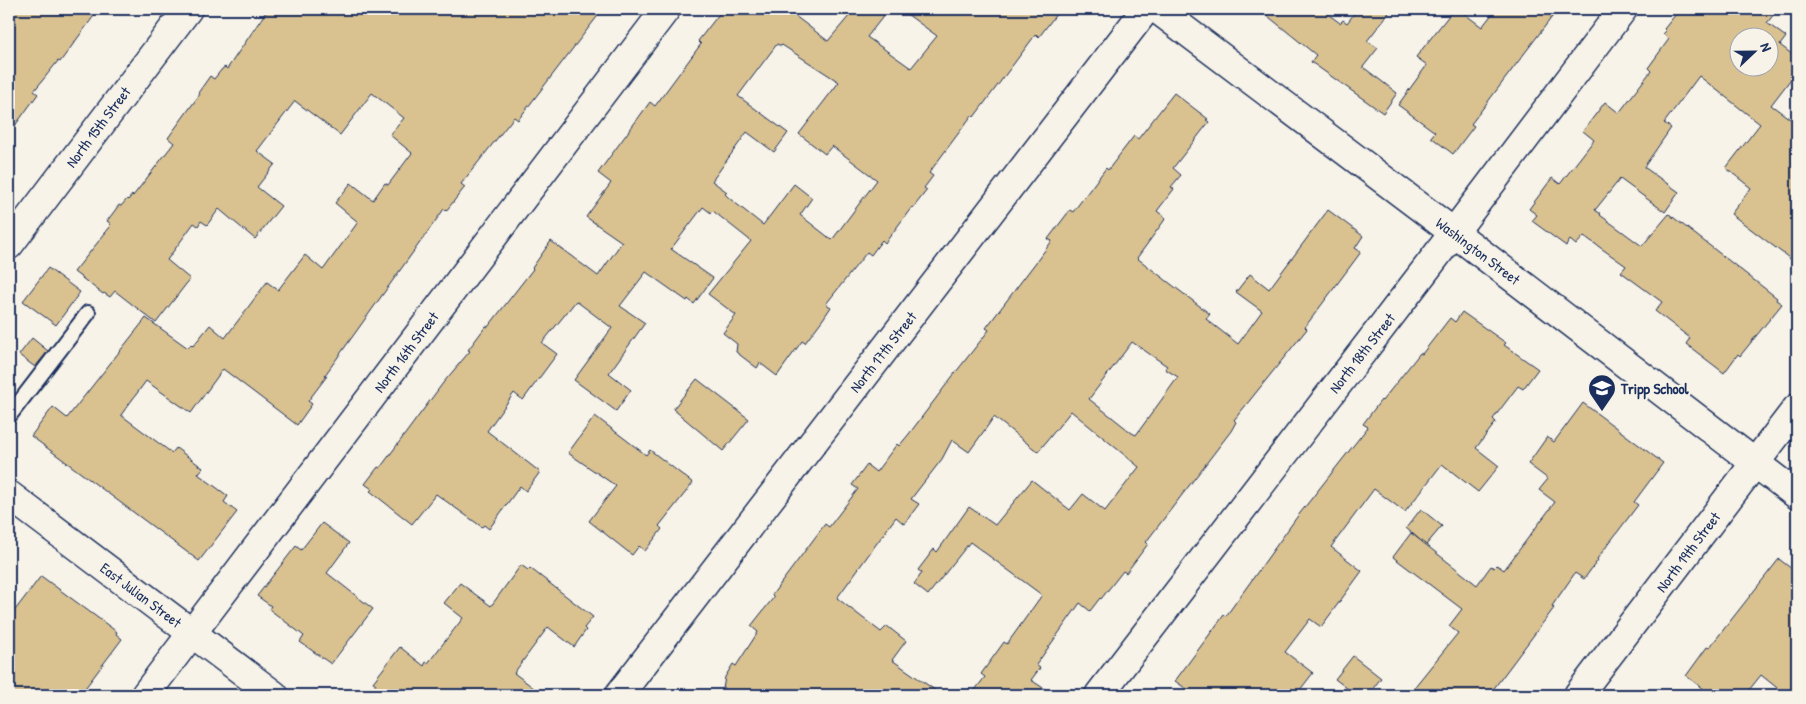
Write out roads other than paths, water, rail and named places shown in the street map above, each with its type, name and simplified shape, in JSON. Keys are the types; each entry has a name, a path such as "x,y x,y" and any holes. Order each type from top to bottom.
{"street":[{"name":"North 15th Street","path":"9,245 188,9"},
{"name":"North 16th Street","path":"145,695 666,9"},
{"name":"North 17th Street","path":"619,695 1146,9"},
{"name":"Washington Street","path":"1157,9 1454,232 1797,495"},
{"name":"North 18th Street","path":"1099,695 1623,9"},
{"name":"North 19th Street","path":"1578,695 1797,408"},
{"name":"East Julian Street","path":"9,495 274,695"}],"lane":[{"path":"9,416 88,313"}],"place":[{"name":"Tripp School","path":"1602,412"}]}
